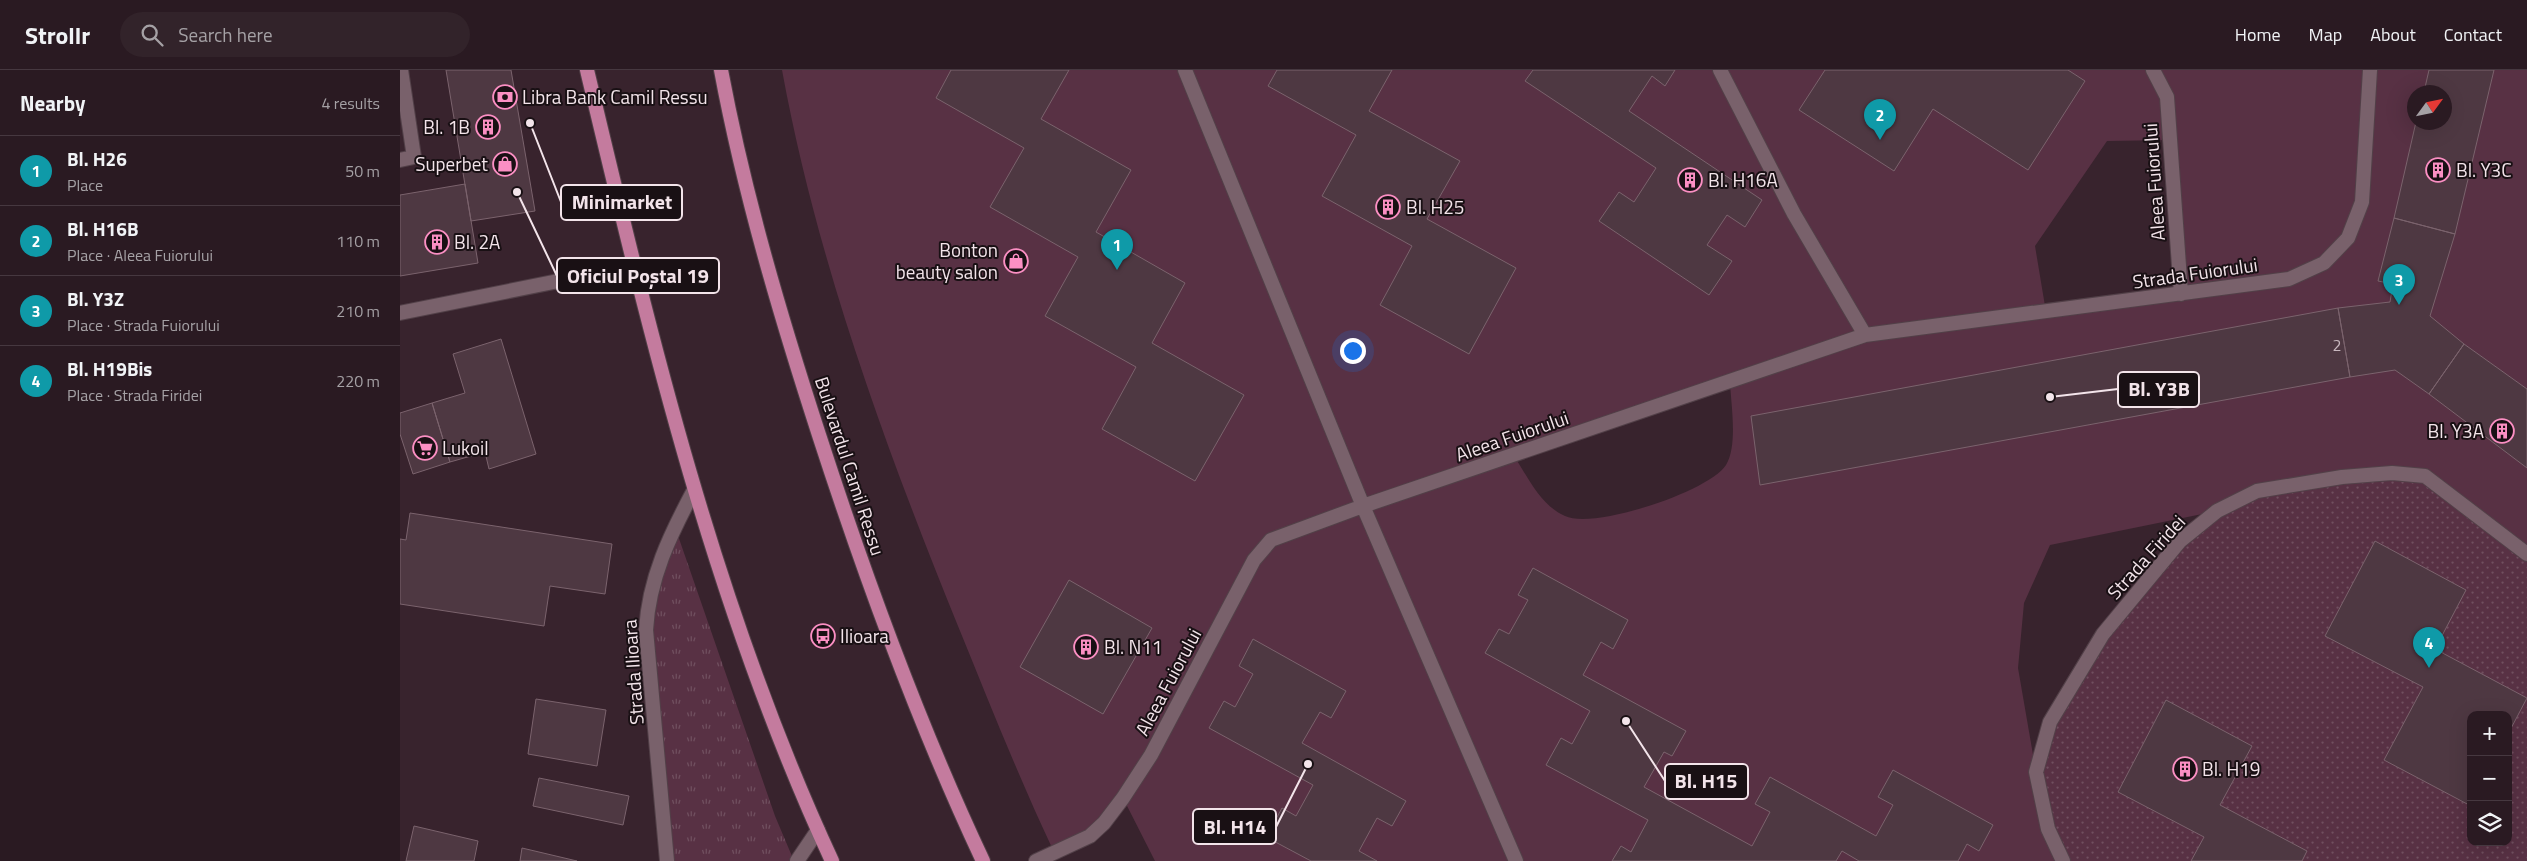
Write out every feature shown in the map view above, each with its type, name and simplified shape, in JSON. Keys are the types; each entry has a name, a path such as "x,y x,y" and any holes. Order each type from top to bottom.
{"main road":[{"path":"587,70 633,266 694,490 744,641 789,763 832,861"},
{"name":"Bulevardul Camil Ressu","path":"722,70 728,106 775,294 846,518 920,716 983,861"}],"street":[{"path":"400,160 414,157 401,70"},
{"path":"1185,70 1363,506 1516,861"},
{"path":"1720,70 1794,214 1865,335"},
{"name":"Aleea Fuiorului","path":"2153,70 2167,96 2181,294"},
{"name":"Strada Fuiorului","path":"1865,335 2289,279 2324,264 2348,238 2362,202 2370,70"},
{"path":"400,313 633,266"},
{"name":"Aleea Fuiorului","path":"1036,861 1090,836 1104,823 1123,798 1151,755 1254,560 1272,540 1363,506 1865,335"},
{"name":"Strada Firidei","path":"2063,861 2048,829 2036,772 2050,722 2103,634 2180,541 2216,511 2257,491 2342,477 2392,473 2425,476 2527,554"},
{"name":"Strada Ilioara","path":"667,861 646,630 648,601 671,536 694,490"},
{"path":"797,861 818,830"}],"green space":[{"path":"782,70 2527,70 2527,554 2425,476 2257,491 2217,511 2050,545 2024,603 2018,668 2036,772 2063,861 1155,861 1123,798 1104,823 1054,852 1016,768 958,626 879,421 834,282 814,212","holes":["2170,140 2180,294 2046,312 2035,246 2107,141","1730,382 1733,436 1730,457 1726,465 1716,475 1698,486 1650,506 1600,518 1580,519 1565,516 1548,505 1542,498 1514,456"]},
{"path":"2425,476 2527,554 2527,861 2063,861 2036,772 2050,722 2103,634 2180,541 2257,491"},
{"path":"675,527 775,816 794,861 667,861 646,630"}],"building":[{"name":"Bl. 1B","path":"446,70 511,70 535,211 471,221"},
{"path":"951,70 1069,70 1041,119 1131,170 1096,232 1185,283 1152,343 1244,395 1195,481 1102,429 1136,367 1045,316 1078,257 990,207 1024,148 936,98"},
{"name":"Bl. H25","path":"1277,70 1392,70 1369,111 1460,161 1427,219 1516,268 1469,354 1380,305 1412,246 1322,196 1356,135 1268,86"},
{"name":"Bl. H16A","path":"1533,70 1675,70 1665,86 1652,76 1629,111 1762,200 1745,227 1727,215 1707,245 1732,261 1709,295 1599,221 1619,192 1634,202 1656,168 1525,81"},
{"path":"1825,70 2068,70 2085,81 2028,170 1933,109 1894,171 1799,110"},
{"name":"Bl. Y3C","path":"2429,70 2494,70 2455,234 2394,218 2414,130 2452,130 2452,85 2426,85"},
{"name":"Bl. 2A","path":"465,184 478,263 400,276 400,195"},
{"path":"2394,218 2455,234 2430,316 2464,344 2429,394 2395,370 2350,377 2338,308 2390,302 2393,284 2378,281"},
{"path":"2338,308 2350,377 1760,485 1751,416"},
{"path":"501,339 536,454 489,469 485,452 450,462 432,403 465,393 453,354"},
{"name":"Bl. Y3A","path":"2464,344 2527,389 2527,468 2429,394"},
{"name":"Lukoil","path":"432,403 450,462 413,474 400,434 400,413"},
{"path":"410,513 612,544 605,594 550,586 544,626 400,604 400,539 406,540"},
{"path":"2375,541 2466,590 2435,649 2527,698 2512,726 2512,711 2467,711 2467,804 2384,760 2423,687 2325,636"},
{"path":"1533,568 1628,620 1613,649 1601,642 1583,675 1686,731 1672,756 1664,752 1644,787 1752,846 1770,812 1755,804 1770,777 1876,836 1893,805 1878,797 1893,770 1993,825 1979,851 1967,844 1958,861 1859,861 1842,851 1836,861 1612,861 1621,846 1631,852 1648,820 1546,765 1561,738 1572,744 1590,711 1485,653 1499,629 1509,634 1528,600 1518,595"},
{"name":"Bl. N11","path":"1069,580 1152,628 1103,714 1020,667"},
{"path":"1253,639 1346,691 1331,718 1320,712 1302,743 1406,801 1392,826 1377,818 1359,851 1377,861 1311,861 1266,837 1282,808 1296,816 1313,785 1209,728 1224,701 1235,707 1253,674 1239,666"},
{"path":"536,699 606,710 597,766 528,754"},
{"name":"Bl. H19","path":"2166,700 2252,746 2220,805 2307,851 2302,861 2191,861 2204,837 2118,792"},
{"path":"539,778 629,796 623,825 533,806"},
{"path":"414,826 478,841 474,861 406,861"},
{"path":"522,848 577,861 520,861"}],"place":[{"name":"Libra Bank Camil Ressu","path":"505,97"},
{"name":"Minimarket","path":"530,123"},
{"name":"Bl. 1B","path":"488,127"},
{"name":"Bl. H16B","path":"1880,140"},
{"name":"Superbet","path":"505,164"},
{"name":"Bl. Y3C","path":"2438,170"},
{"name":"Bl. H16A","path":"1690,180"},
{"name":"Oficiul Poștal 19","path":"517,192"},
{"name":"Bl. H25","path":"1388,207"},
{"name":"Bl. 2A","path":"437,242"},
{"name":"Bonton beauty salon","path":"1016,261"},
{"name":"Bl. H26","path":"1117,270"},
{"name":"Bl. Y3Z","path":"2399,305"},
{"name":"Bl. Y3B","path":"2050,397"},
{"name":"Bl. Y3A","path":"2502,431"},
{"name":"Lukoil","path":"425,448"},
{"name":"Ilioara","path":"823,636"},
{"name":"Bl. N11","path":"1086,647"},
{"name":"Bl. H19Bis","path":"2429,668"},
{"name":"Bl. H15","path":"1626,721"},
{"name":"Bl. H14","path":"1308,764"},
{"name":"Bl. H19","path":"2185,769"}]}
